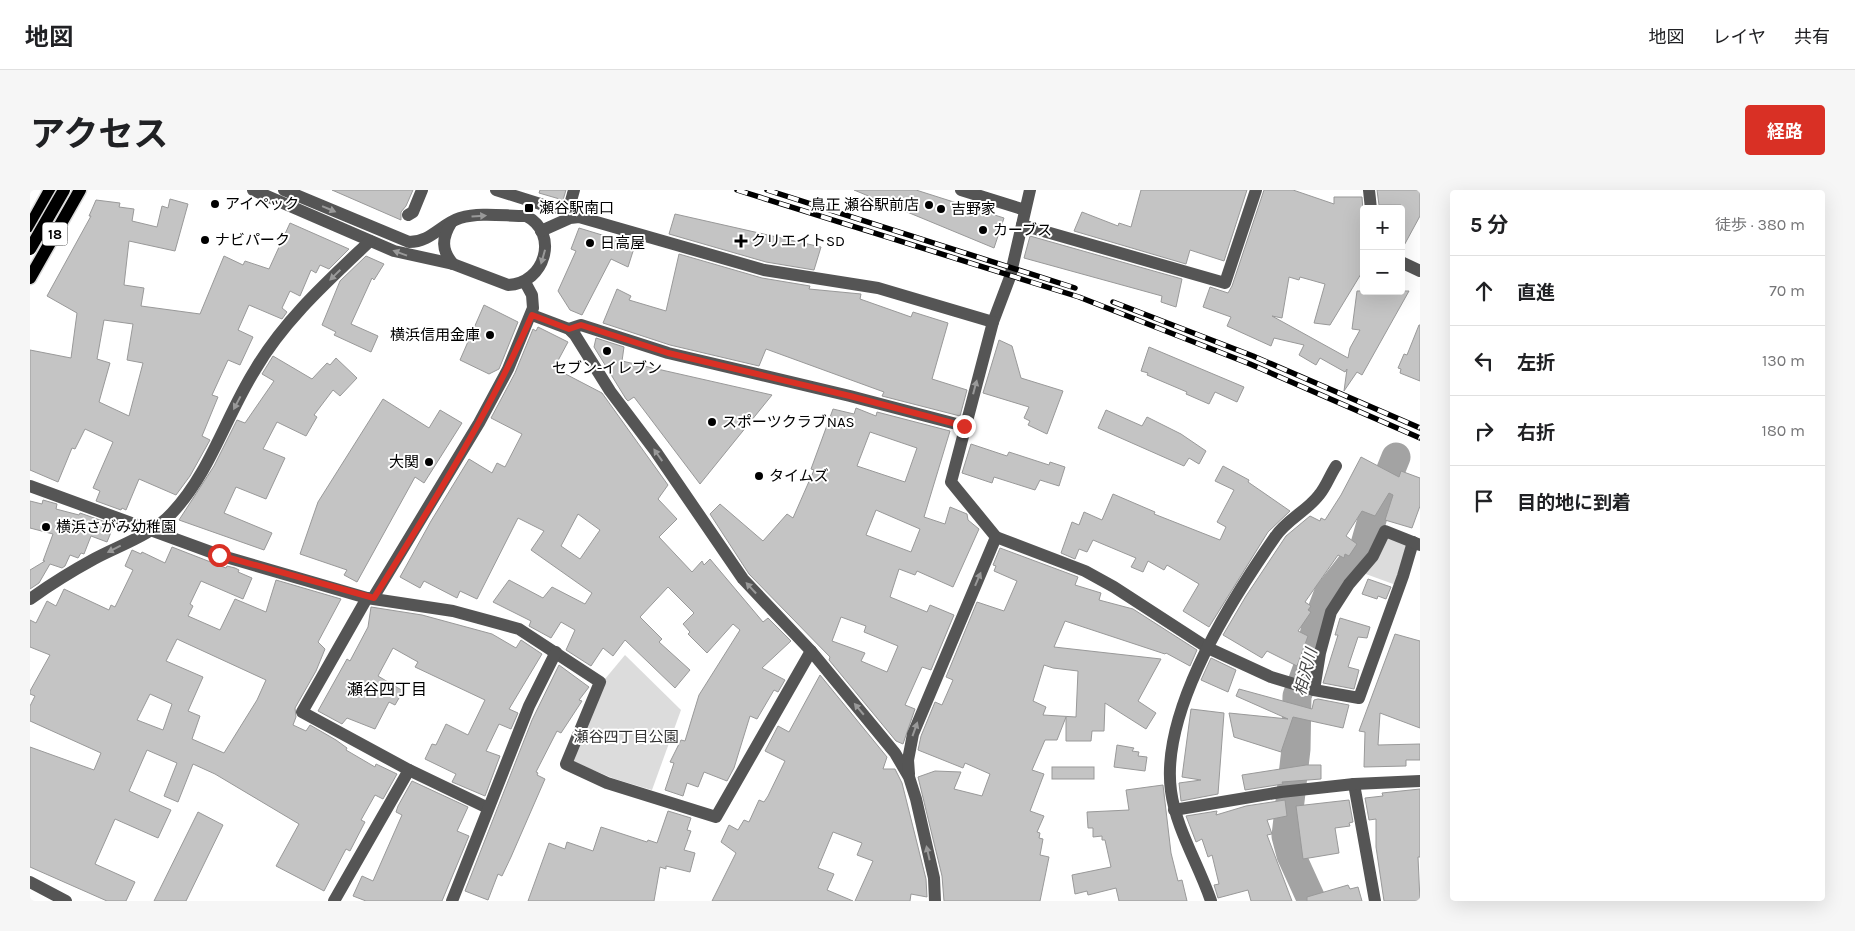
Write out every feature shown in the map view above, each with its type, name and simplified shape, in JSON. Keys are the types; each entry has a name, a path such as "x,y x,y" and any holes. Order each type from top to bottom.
{"main road":[{"name":"18","path":"30,226 50,190"},
{"name":"18","path":"30,249 64,190"},
{"name":"18","path":"30,278 80,190"},
{"path":"30,237 48,247"}],"street":[{"path":"253,190 407,256 453,264 508,285 525,282 531,278 542,262 545,251 541,231 526,216 479,215 452,222 426,239 408,242 284,190"},
{"path":"408,215 413,212 422,190"},
{"path":"496,190 554,206 569,208 574,190"},
{"path":"961,190 1025,210"},
{"path":"1030,190 1010,277 993,322 950,482 996,537 1085,571 1114,587 1208,648 1271,677 1306,688 1359,698 1416,543 1385,531 1373,556 1349,584 1331,612 1320,652 1306,688"},
{"path":"1022,225 1225,283 1256,190"},
{"path":"1369,190 1371,205"},
{"path":"541,231 570,218 578,217 764,270 878,288 993,322"},
{"path":"452,222 444,237 444,245 445,253 453,264"},
{"path":"30,599 93,560 152,530 172,514 204,468 255,369 280,334 305,305 370,241"},
{"path":"1405,264 1420,271"},
{"path":"488,808 409,770 302,712 370,598 479,423 508,369 532,315 533,301 525,282"},
{"path":"532,315 569,329 575,334 610,391 656,452 743,579 811,651 885,741 909,777"},
{"path":"569,329 581,325 668,353 850,396 964,426"},
{"path":"1211,901 1174,810 1170,789 1172,750 1180,708 1208,648 1276,534 1318,496 1336,466"},
{"path":"30,486 219,555 370,598 453,611 519,629 600,682 566,764 607,783 716,817 811,651"},
{"path":"935,901 934,878 909,777 908,760 913,734 996,537"},
{"path":"452,901 529,706 556,652"},
{"path":"334,901 409,770"},
{"path":"1174,810 1281,792 1354,784 1420,781"},
{"path":"1354,784 1375,901"},
{"path":"30,882 66,901"}],"green space":[{"path":"1386,535 1408,542 1396,585 1363,573"},
{"name":"瀬谷四丁目公園","path":"625,655 681,710 652,790 615,779 571,761 605,679"}],"building":[{"path":"332,190 413,190 406,206 401,212 401,220"},
{"path":"540,190 566,190 563,200 539,193"},
{"path":"854,190 916,190 1004,218 994,248"},
{"path":"1141,190 1247,190 1224,261 1190,250 1186,264 1074,231 1082,212 1118,226 1119,223 1131,227"},
{"path":"1264,190 1293,190 1334,204 1334,197 1362,197 1363,205 1360,205 1360,276 1330,325 1314,323 1325,284 1300,277 1299,280 1289,277 1282,318 1272,316 1348,358 1350,348 1360,330 1352,329 1357,291 1360,291 1360,295 1405,295 1405,291 1409,291 1362,375 1357,372 1344,391 1347,369 1345,372 1320,358 1316,365 1299,355 1304,345 1274,338 1271,346 1227,326 1231,317 1203,307 1210,287 1228,293"},
{"path":"1377,190 1420,190 1420,216 1405,244 1405,205 1379,205"},
{"path":"170,199 188,204 175,251 129,241 124,285 144,288 141,306 200,314 224,256 243,265 245,261 269,269 290,223 349,249 329,269 320,265 316,273 311,270 300,296 290,291 282,308 287,312 282,319 249,305 238,330 253,337 240,365 228,360 212,395 218,397 202,436 210,440 190,476 176,495 139,479 126,510 122,508 121,510 96,501 100,491 93,488 113,442 85,429 75,449 72,448 58,482 30,470 30,350 71,358 77,313 47,296 91,216 89,216 96,200 120,203 119,207 134,209 132,221 157,227 162,206 168,208","holes":["104,320 133,324 127,360 143,363 129,416 99,402 110,363 97,359"]},
{"name":"クリエイトSD","path":"675,214 821,247 814,270 766,262 669,234"},
{"path":"579,228 635,245 628,267 611,259 582,315 570,310 558,291 576,251 571,249"},
{"path":"1030,236 1182,279 1176,307 1161,302 1162,296 1024,258"},
{"path":"679,254 762,278 810,286 809,289 861,294 860,299 911,317 913,312 948,323 932,379 967,390 960,416 882,396 884,392 766,349 759,366 670,345 603,323 617,289 631,296 629,300 666,311"},
{"path":"366,256 384,264 374,280 372,278 351,324 378,336 371,352 334,335 336,332 322,325 340,281"},
{"path":"484,305 518,322 499,369 489,374 460,360"},
{"path":"1419,325 1420,381 1400,373 1401,369 1398,368 1404,354 1407,355"},
{"path":"538,327 568,342 554,368 602,393 668,485 658,499 677,519 659,537 692,572 702,561 704,565 710,559 763,622 768,618 791,641 762,668 785,680 778,692 774,690 757,719 750,716 734,768 727,781 704,772 698,787 687,783 683,796 665,790 674,763 670,762 681,740 685,741 699,695 740,630 733,624 707,653 688,634 690,632 683,624 694,613 668,587 640,617 662,639 659,642 690,670 675,688 625,640 613,656 603,648 591,666 566,650 575,630 561,622 551,638 529,626 531,621 493,602 509,580 543,598 552,587 585,604 592,593 531,550 544,531 518,518 477,599 460,591 457,598 424,581 420,588 400,577 431,521 469,459 492,473 497,463 505,467 522,434 491,418 515,373 533,329 536,331","holes":["578,514 600,530 580,559 561,546"]},
{"path":"596,338 624,347 622,361 772,395 700,484 634,397 628,401 626,399 594,347"},
{"path":"999,340 1012,346 1021,378 1063,391 1047,434 1028,425 1030,421 1024,418 1029,407 983,393"},
{"path":"1149,347 1244,387 1237,402 1215,392 1209,404 1186,394 1187,392 1147,375 1148,373 1141,371"},
{"path":"273,356 312,379 327,363 330,365 336,358 357,378 340,396 333,390 314,415 317,417 306,436 277,422 263,449 285,458 266,499 236,487 224,513 272,533 264,550 179,520 214,466 237,420 245,423 274,381 262,374"},
{"path":"383,399 429,428 440,410 462,423 424,483 415,477 357,582 344,575 347,570 300,554 318,502"},
{"path":"856,408 876,416 877,412 950,431 924,517 945,524 950,507 967,514 968,520 979,529 953,587 917,571 915,575 899,569 890,597 927,612 930,605 954,615 931,670 922,667 905,705 915,709 903,744 896,741 829,660 830,657 749,574 710,514 720,504 763,541 787,514 793,518 814,470 811,469 833,409 854,414","holes":["870,432 917,448 905,482 857,466","876,510 920,529 911,552 866,535","841,617 866,626 864,632 898,646 887,672 861,661 865,653 832,641"]},
{"path":"1106,410 1142,426 1147,417 1181,434 1206,451 1199,464 1189,458 1184,466 1098,428"},
{"path":"971,444 1007,456 1009,452 1049,465 1050,462 1065,467 1059,486 1040,480 1035,490 994,477 992,483 962,473"},
{"path":"1361,457 1399,477 1401,471 1420,478 1420,506 1412,528 1385,520 1393,495 1389,493 1375,516 1362,511 1346,536 1357,544 1349,556 1345,554 1344,558 1338,555 1305,602 1311,606 1308,610 1311,612 1298,631 1308,636 1297,666 1267,651 1262,658 1223,635 1246,596 1286,536 1310,516 1320,521 1321,518 1325,520"},
{"path":"1223,466 1249,480 1248,482 1290,511 1268,532 1209,627 1183,611 1199,584 1167,565 1164,570 1148,561 1143,572 1131,567 1136,558 1093,540 1087,552 1079,549 1075,559 1061,553 1072,522 1079,525 1084,512 1102,520 1113,494 1155,512 1154,514 1220,540 1226,527 1217,522 1234,490 1215,481"},
{"path":"43,500 57,504 56,509 79,515 80,513 114,525 107,542 91,536 84,554 81,553 78,558 70,555 65,566 62,568 50,564 39,583 30,589 30,570 45,561 43,561 53,534 30,528 30,501 42,504"},
{"path":"172,547 226,568 227,566 235,568 239,570 238,572 252,578 243,599 201,581 190,604 193,606 188,616 220,630 235,599 266,612 276,580 341,599 318,642 325,649 316,671 295,708 296,717 293,725 306,731 310,725 336,740 347,748 346,750 375,767 376,764 397,774 383,799 375,795 361,820 365,822 350,851 346,849 324,891 276,866 299,824 215,774 193,764 178,802 164,796 177,763 147,750 129,791 171,810 158,838 115,819 95,864 135,882 126,901 107,901 30,867 30,747 94,770 101,753 30,721 30,706 35,696 30,694 30,691 50,655 30,647 30,620 36,623 47,601 56,606 64,589 109,610 111,605 115,607 133,570 125,566 132,550 141,554 142,552 165,563","holes":["177,639 266,680 257,700 224,753 192,739 200,716 188,711 203,677 166,661","150,694 172,704 163,730 137,720"]},
{"path":"1000,548 1078,577 1075,585 1101,593 1099,600 1133,609 1197,650 1190,666 1166,653 1065,621 1054,647 1161,659 1138,701 1156,713 1146,729 1105,703 1104,731 1092,731 1091,741 1066,741 1066,717 1057,740 1045,740 1032,770 1044,774 1030,811 1044,816 1037,832 1040,833 1039,838 1043,839 1040,855 1049,857 1040,901 944,901 942,876 918,777 935,771 961,772 954,789 982,796 990,774 965,763 963,768 918,750 921,736 935,702 942,705 953,680 946,677 977,602 1004,611 1017,581 994,571 996,566 993,565","holes":["1044,665 1078,671 1076,717 1043,715 1046,707 1033,701"]},
{"path":"1368,579 1391,587 1386,599 1378,596 1377,599 1362,594"},
{"path":"371,607 422,615 492,634 516,648 521,640 542,654 509,709 518,713 511,729 499,724 486,751 500,756 485,796 452,782 456,774 425,759 432,744 436,745 446,724 468,735 485,700 415,667 418,662 393,648 378,676 403,691 395,705 389,702 375,729 347,718 342,724 318,711 347,659 350,661 368,627"},
{"path":"1340,618 1370,627 1367,638 1358,637 1348,667 1359,670 1354,689 1323,683 1338,635 1335,635"},
{"path":"1395,634 1420,641 1420,728 1380,713 1378,745 1420,744 1420,760 1406,760 1406,766 1364,767 1365,732 1359,731"},
{"path":"1211,658 1236,670 1228,692 1201,680"},
{"path":"559,665 589,687 579,700 582,701 561,733 557,731 536,772 538,773 537,775 545,779 511,857 502,876 498,874 488,900 465,891 532,720"},
{"path":"820,675 887,757 883,769 895,769 902,783 926,879 927,897 911,894 910,901 855,901 873,861 857,855 862,843 833,832 818,868 834,874 827,890 853,901 712,901 736,853 721,842 729,825 738,830 744,820 749,822 759,800 764,802 768,796 785,761 765,751 778,726 789,732"},
{"path":"1239,689 1312,709 1314,700 1318,699 1349,705 1343,728 1293,717 1281,752 1234,737 1229,713 1288,719 1236,696"},
{"path":"1191,709 1224,713 1218,794 1181,801 1179,783 1201,780 1182,777"},
{"path":"1117,745 1134,748 1132,751 1139,752 1138,756 1147,757 1145,771 1114,767"},
{"path":"1306,765 1321,765 1321,779 1282,782 1283,784 1245,790 1242,775"},
{"path":"1052,767 1094,767 1094,779 1052,779"},
{"path":"412,781 468,807 457,831 469,836 442,901 366,901 353,896 362,876 373,881 402,815 396,812 398,806"},
{"path":"1163,785 1171,853 1178,881 1182,880 1187,901 1119,901 1116,888 1088,895 1087,891 1075,894 1072,875 1111,867 1105,840 1102,840 1102,836 1093,837 1093,828 1088,828 1087,812 1129,810 1126,790"},
{"path":"1420,789 1420,857 1418,857 1420,901 1384,901 1376,847 1376,819 1369,820 1365,798 1383,796 1382,793"},
{"path":"1285,800 1287,816 1267,820 1272,834 1267,835 1292,901 1251,901 1248,890 1218,898 1214,885 1219,884 1212,855 1208,857 1202,839 1196,842 1186,816 1217,811 1216,815 1246,806"},
{"path":"1349,800 1353,822 1349,823 1350,826 1335,828 1339,853 1303,859 1296,806"},
{"path":"668,811 691,818 687,830 691,831 684,850 695,853 690,872 666,866 666,869 660,867 654,901 528,901 549,843 565,849 567,842 593,851 601,827 647,842 648,840 657,843"},
{"path":"198,812 223,825 186,901 154,901"},
{"path":"1348,885 1350,889 1358,887 1362,901 1307,901 1307,897"}],"waterway":[{"name":"相沢川","path":"1312,901 1291,855 1286,836 1296,749 1297,696 1307,669 1316,626 1328,594 1364,548 1375,509 1396,457"}],"railway":[{"path":"737,190 1079,297 1250,364 1420,438"},
{"path":"767,190 1075,288"},
{"path":"1113,302 1253,356 1420,428"}],"place":[{"name":"アイペック","path":"215,204"},
{"name":"鳥正 瀬谷駅前店","path":"929,205"},
{"name":"瀬谷駅南口","path":"529,208"},
{"name":"吉野家","path":"941,209"},
{"name":"カーブス","path":"983,230"},
{"name":"ナビパーク","path":"205,240"},
{"name":"クリエイトSD","path":"741,241"},
{"name":"日高屋","path":"590,243"},
{"name":"横浜信用金庫","path":"490,335"},
{"name":"セブン-イレブン","path":"607,351"},
{"name":"スポーツクラブNAS","path":"712,422"},
{"name":"大関","path":"429,462"},
{"name":"タイムズ","path":"759,476"},
{"name":"横浜さがみ幼稚園","path":"46,527"}],"district":[{"name":"瀬谷四丁目","path":"387,689"}],"route":[{"path":"219,555 273,569 367,598 374,598 479,423 508,369 532,315 569,329 581,325 625,341 668,353 850,396 964,426"}]}
